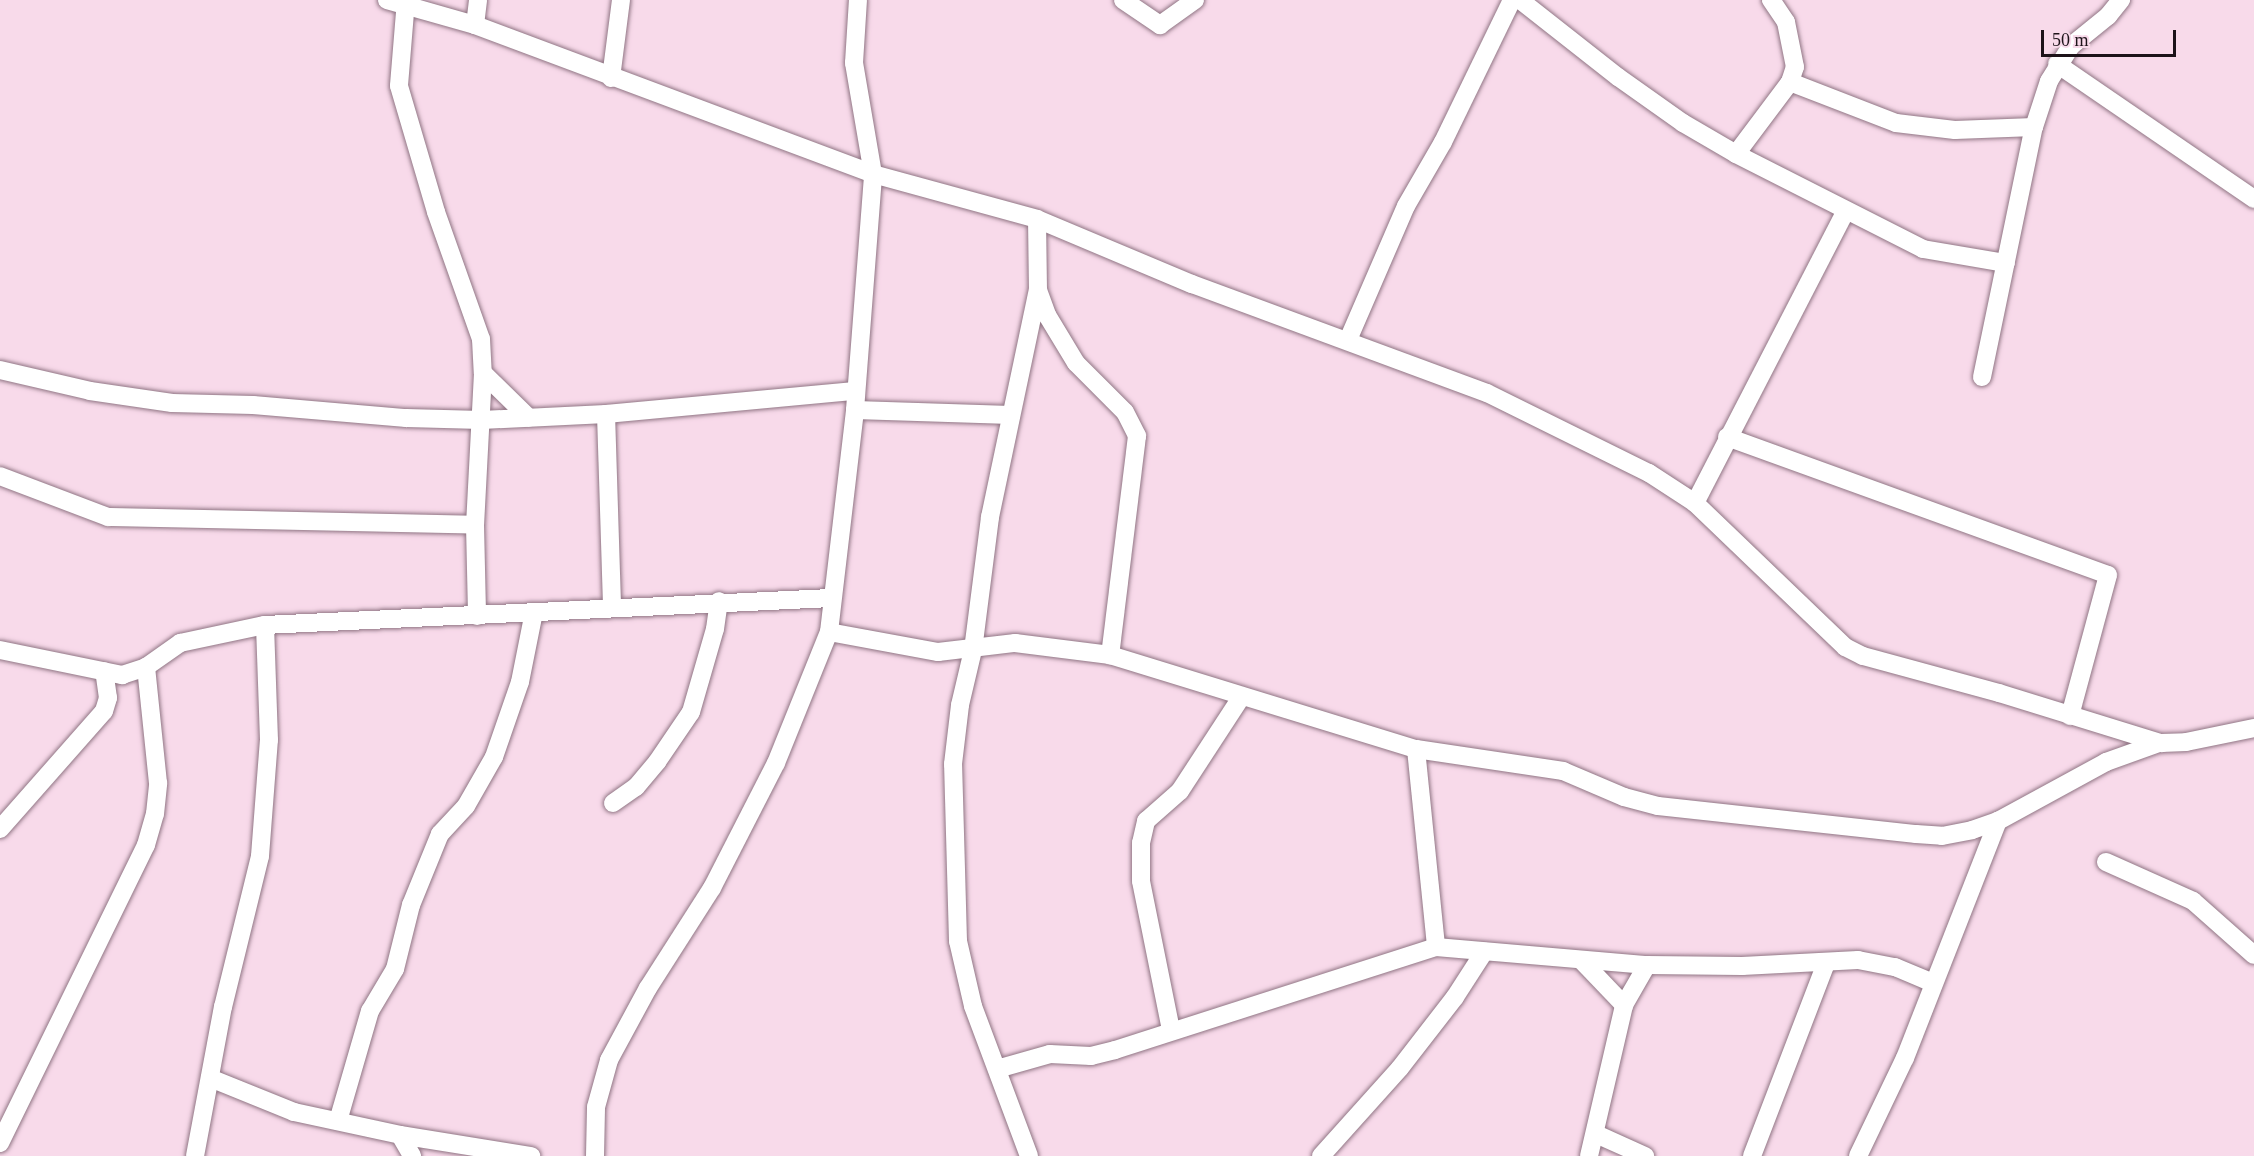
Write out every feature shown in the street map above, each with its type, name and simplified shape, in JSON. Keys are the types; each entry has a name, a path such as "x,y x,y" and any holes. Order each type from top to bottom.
{"street":[{"path":"387,0 406,3 475,25 611,78 873,174 1037,219 1192,284 1348,339 1540,418 1649,473 1695,502 1845,647 1863,656 2161,743"},
{"path":"475,25 478,0"},
{"path":"611,78 621,0"},
{"path":"596,1156 596,1107 609,1060 734,846 776,763 829,632 855,410 873,174 854,63 858,0"},
{"path":"1123,0 1160,25 1195,0"},
{"path":"1348,339 1406,206 1443,142 1512,0"},
{"path":"1520,0 1627,84 1683,123 1736,154 1845,212 1923,249 2006,263"},
{"path":"1736,154 1790,82 1795,67 1791,38 1771,0"},
{"path":"1982,377 2034,127 2057,64 2121,0"},
{"path":"406,3 399,87 436,212 481,339 482,420 475,525 477,616"},
{"path":"2057,64 2254,199"},
{"path":"1790,82 1896,123 1954,130 2034,127"},
{"path":"1695,502 1845,212"},
{"path":"1029,1156 973,1006 958,941 953,764 960,705 973,650 990,517 1038,290 1037,219"},
{"path":"1038,290 1047,315 1076,363 1125,412 1137,436 1110,655"},
{"path":"0,370 90,391 172,403 482,420 606,414 855,391"},
{"path":"483,373 529,418"},
{"path":"855,410 1011,416"},
{"path":"606,414 612,606"},
{"path":"1727,437 2108,575 2070,716"},
{"path":"0,476 108,517 475,525"},
{"path":"0,650 122,675 146,667 180,643 265,625 477,616 612,606 832,598"},
{"path":"613,803 636,787 650,771 691,712 715,629 719,601"},
{"path":"338,1121 370,1011 395,969 411,905 440,834 481,784 494,757 520,682 534,612"},
{"path":"195,1156 223,1007 260,856 269,740 265,625"},
{"path":"829,632 938,652 973,650 1014,643 1110,655 1416,749 1563,771 1624,797 1658,806 1942,836 1998,821 2106,762 2161,743 2186,742 2254,728"},
{"path":"0,1143 146,845 155,814 158,783 146,667"},
{"path":"0,829 104,711 108,699 104,671"},
{"path":"1172,1030 1141,881 1141,843 1146,821 1180,791 1242,696"},
{"path":"1416,749 1436,947"},
{"path":"1858,1156 1905,1058 1998,821"},
{"path":"2106,862 2193,901 2254,956"},
{"path":"997,1069 1050,1054 1090,1056 1436,947 1647,965 1826,963 1858,960 1895,967 1933,983"},
{"path":"1321,1156 1400,1068 1455,997 1484,952"},
{"path":"1582,961 1624,1005"},
{"path":"1752,1156 1826,963"},
{"path":"1589,1156 1596,1134 1624,1005 1647,965"},
{"path":"210,1078 294,1112 399,1135 438,1149 531,1156"},
{"path":"1596,1134 1645,1156"},
{"path":"399,1135 412,1156"}]}
